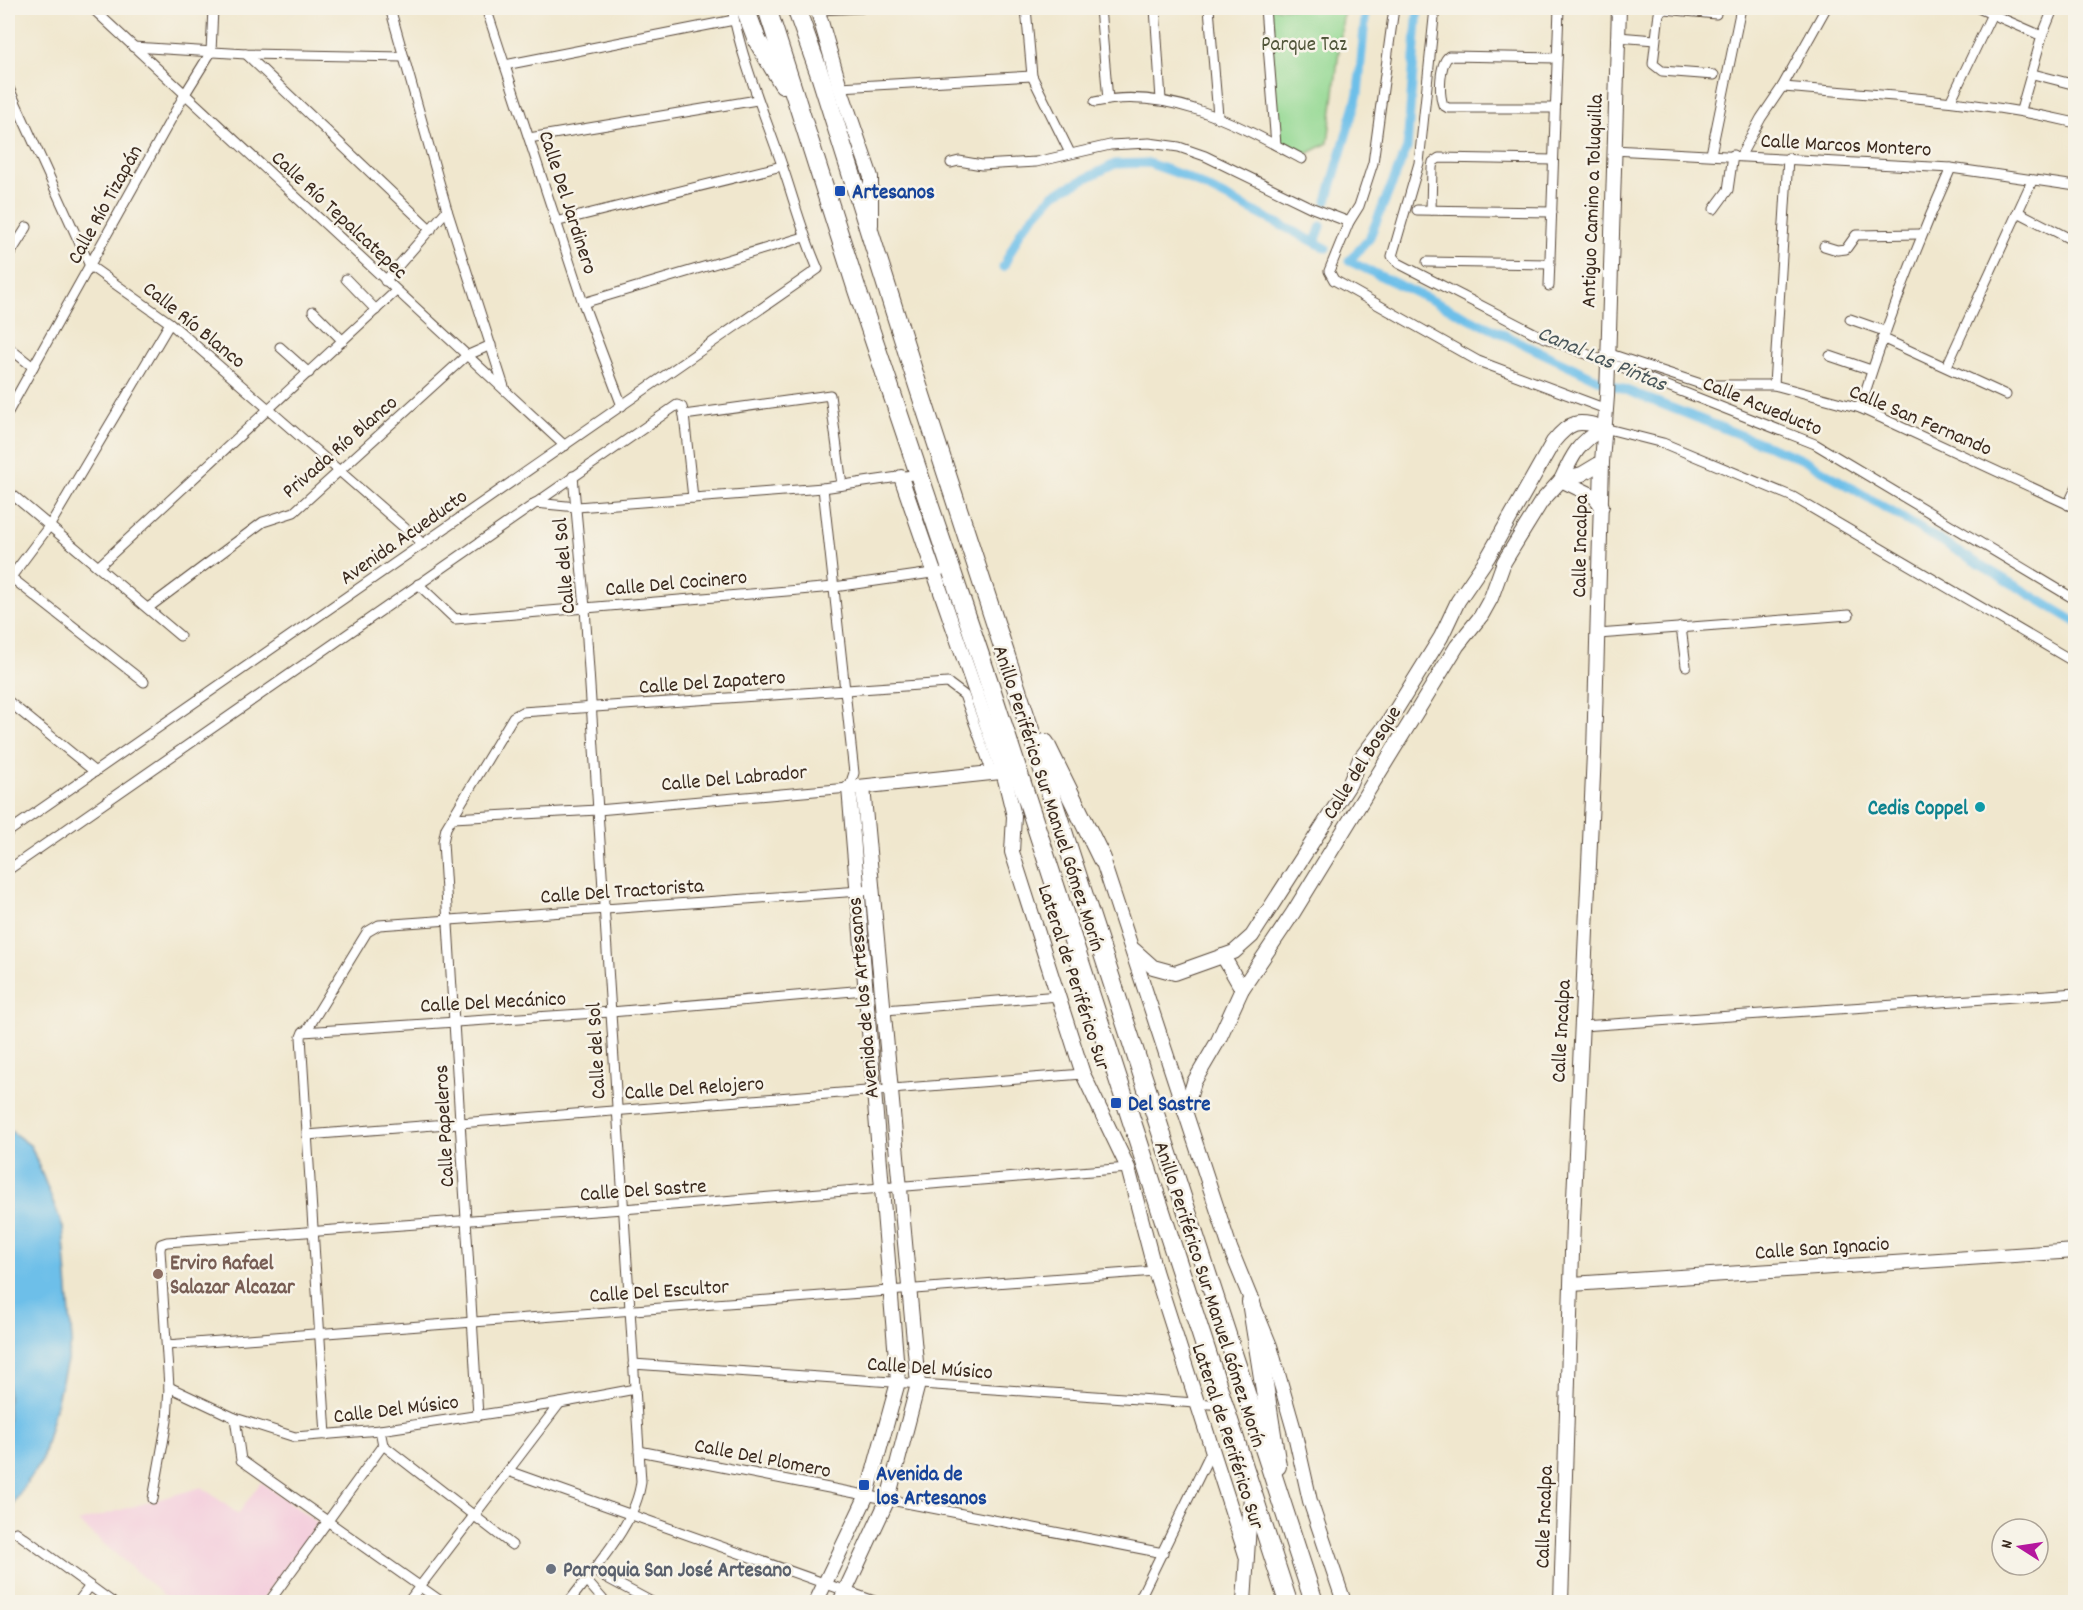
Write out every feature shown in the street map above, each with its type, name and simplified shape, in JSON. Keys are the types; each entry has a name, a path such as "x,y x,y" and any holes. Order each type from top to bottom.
{"highway":[{"name":"Anillo Periférico Sur Manuel Gómez Morín","path":"767,8 844,247 910,475 1004,771 1224,1406 1288,1602"},
{"name":"Anillo Periférico Sur Manuel Gómez Morín","path":"796,8 871,233 1286,1524 1314,1602"},
{"path":"740,14 799,110"},
{"path":"1016,685 1102,859"},
{"path":"1251,1302 1286,1524"}],"street":[{"name":"Calle Río Tepalcatepec","path":"92,8 565,446"},
{"name":"Calle Río Tizapán","path":"8,412 185,94 211,52 213,8"},
{"path":"390,8 447,210 506,392"},
{"name":"Calle Del Jardinero","path":"486,8 555,222 622,406"},
{"path":"583,303 804,237 782,166 757,100 740,14 732,8"},
{"path":"862,8 818,9 840,87 871,177 871,233"},
{"path":"1026,8 1032,76 1070,153"},
{"path":"1100,8 1108,100"},
{"path":"1155,8 1161,100"},
{"path":"1209,8 1218,116"},
{"path":"1265,8 1276,145"},
{"path":"1395,8 1373,163 1359,206 1349,222 1329,272 1334,280 1478,361 1606,403 1604,428 1663,443 1793,497 2076,663"},
{"name":"Calle Acueducto","path":"1435,8 1419,163 1392,256 1398,263 1538,335 1815,444 2076,600"},
{"path":"1549,286 1559,8"},
{"name":"Antiguo Camino a Toluquilla","path":"1606,403 1619,8"},
{"path":"1712,154 1741,8"},
{"path":"1714,209 1728,190 1737,155 1782,87 1826,8"},
{"path":"1977,8 2042,36"},
{"path":"1714,75 1657,69 1653,64 1657,19 1665,9 1716,14"},
{"path":"505,65 740,14"},
{"path":"1951,100 1992,14"},
{"path":"2021,110 2042,36 2051,14"},
{"path":"1618,37 1655,40"},
{"path":"133,47 246,54 404,57"},
{"path":"246,54 431,230"},
{"path":"1556,108 1448,108 1443,105 1443,65 1449,56 1557,58"},
{"path":"2033,74 2076,85"},
{"path":"840,87 1032,76"},
{"path":"8,86 90,266"},
{"path":"1782,87 1951,100 2021,110 2076,123"},
{"path":"529,138 757,100"},
{"path":"1095,102 1161,100 1218,116 1302,159"},
{"path":"951,163 959,161 982,165 1036,162 1110,145 1149,143 1179,147 1205,156 1310,207 1349,222"},
{"name":"Calle Marcos Montero","path":"1613,150 1951,168 2076,186"},
{"path":"1431,210 1432,168 1433,162 1439,158 1554,160"},
{"path":"1774,385 1788,158"},
{"path":"555,222 782,166"},
{"path":"1860,408 1883,335 1921,234 1951,168"},
{"path":"1947,366 2032,181"},
{"path":"385,281 447,210"},
{"path":"1417,210 1552,212"},
{"path":"2018,212 2076,242"},
{"path":"8,258 27,226"},
{"path":"1824,246 1836,250 1846,249 1856,235 1921,234"},
{"name":"Avenida Acueducto","path":"10,827 95,772 818,269 804,237"},
{"path":"1427,262 1550,264"},
{"name":"Calle Río Blanco","path":"90,266 170,322 339,473 423,544"},
{"path":"346,279 376,310"},
{"path":"99,566 396,291"},
{"path":"313,311 343,341"},
{"path":"1850,320 2006,395"},
{"path":"144,682 9,578 50,525 170,322"},
{"name":"Privada Río Blanco","path":"148,608 263,522 294,512 466,356 491,345"},
{"path":"8,347 33,367"},
{"path":"280,347 309,373"},
{"path":"1830,356 1871,370"},
{"name":"Calle San Fernando","path":"1607,363 1704,384 1774,385 1860,408 2072,506"},
{"path":"684,415 830,395 842,485"},
{"path":"8,870 677,405 682,407 684,415 693,498"},
{"name":"Calle del Bosque","path":"1131,946 1144,962 1175,973 1234,952 1252,936 1310,849 1349,785 1360,759 1389,721 1441,637 1458,601 1488,557 1553,442 1567,425 1579,423 1604,428"},
{"name":"Calle del Bosque","path":"1185,1112 1194,1082 1218,1041 1242,989 1293,913 1457,646 1481,616 1491,598 1504,562 1521,532 1561,480 1574,450 1587,436 1604,428"},
{"name":"Calle Incalpa","path":"1561,1602 1604,428"},
{"path":"1553,442 1561,480"},
{"path":"1561,480 1582,474 1602,462"},
{"path":"535,502 577,507 822,488 910,475"},
{"name":"Calle del Sol","path":"569,1602 631,1515 639,1496 639,1451 592,708 573,476"},
{"path":"1561,480 1594,496 1602,506"},
{"name":"Avenida de los Artesanos","path":"822,488 854,773 874,890 918,1384 888,1499 842,1597"},
{"path":"2072,506 2076,488"},
{"path":"8,491 180,636"},
{"name":"Calle Del Cocinero","path":"418,584 455,619 834,587 941,572"},
{"path":"1598,634 1849,615"},
{"path":"1681,627 1686,666"},
{"name":"Calle Del Zapatero","path":"443,834 516,713 948,683 964,695 1004,771"},
{"path":"8,701 95,772"},
{"name":"Calle Del Labrador","path":"453,818 598,810 1004,771"},
{"name":"Lateral de Periférico Sur","path":"1004,771 1014,816 1012,852 1083,1074 1128,1168 1155,1271 1195,1404 1246,1555"},
{"name":"Avenida de los Artesanos","path":"816,1602 867,1495 898,1382 857,891 856,787"},
{"name":"Calle Papeleros","path":"443,834 478,1416"},
{"path":"1102,859 1230,1248 1270,1346 1294,1430 1310,1501 1344,1602"},
{"name":"Calle Del Tractorista","path":"305,1031 367,932 373,927 874,890"},
{"path":"1223,956 1242,989"},
{"name":"Calle Del Mecánico","path":"305,1031 611,1012 865,990"},
{"path":"1582,1026 2076,993"},
{"path":"885,1010 1059,996"},
{"path":"305,1031 301,1037 326,1435"},
{"name":"Calle Del Relojero","path":"308,1135 1083,1074"},
{"name":"Calle Del Sastre","path":"166,1345 161,1244 1128,1168"},
{"name":"Calle San Ignacio","path":"1572,1284 2076,1251"},
{"name":"Calle Del Escultor","path":"166,1345 1155,1271"},
{"path":"153,1499 167,1421 169,1387 166,1345"},
{"name":"Calle Del Músico","path":"633,1365 1224,1406"},
{"name":"Calle Del Músico","path":"169,1387 235,1418 295,1437 380,1430 560,1403 635,1389"},
{"path":"408,1602 560,1403"},
{"path":"235,1418 241,1460 442,1602"},
{"path":"380,1430 383,1445 512,1545"},
{"path":"272,1602 383,1445"},
{"name":"Calle Del Plomero","path":"639,1451 1163,1553"},
{"path":"1138,1602 1211,1452"},
{"path":"508,1471 825,1584 842,1597 877,1602"},
{"path":"1244,1602 1251,1490"},
{"path":"16,1532 112,1602"},
{"path":"592,1570 652,1602"},
{"path":"585,1579 605,1602"},
{"path":"78,1602 90,1587"}],"shaded area":[{"path":"261,1482 318,1523 260,1602 172,1602 78,1522 202,1487 238,1514"}],"green space":[{"name":"Parque Taz","path":"1267,8 1344,8 1328,143 1303,156 1277,142"}],"water":[{"path":"8,1129 31,1146 63,1227 72,1341 42,1460 8,1511"}],"waterway":[{"path":"1327,201 1358,94 1366,8"},
{"name":"Canal Las Pintas","path":"1418,8 1407,148 1369,239 1349,261 1595,378 1807,461 2076,622"},
{"path":"1003,267 1022,229 1054,194 1115,164 1148,163 1182,175 1326,248"},
{"path":"1315,242 1321,226"}],"place":[{"name":"Artesanos","path":"840,191"},
{"name":"Cedis Coppel","path":"1980,807"},
{"name":"Del Sastre","path":"1116,1103"},
{"name":"Erviro Rafael Salazar Alcazar","path":"158,1274"},
{"name":"Avenida de los Artesanos","path":"864,1485"},
{"name":"Parroquia San José Artesano","path":"551,1569"}]}
